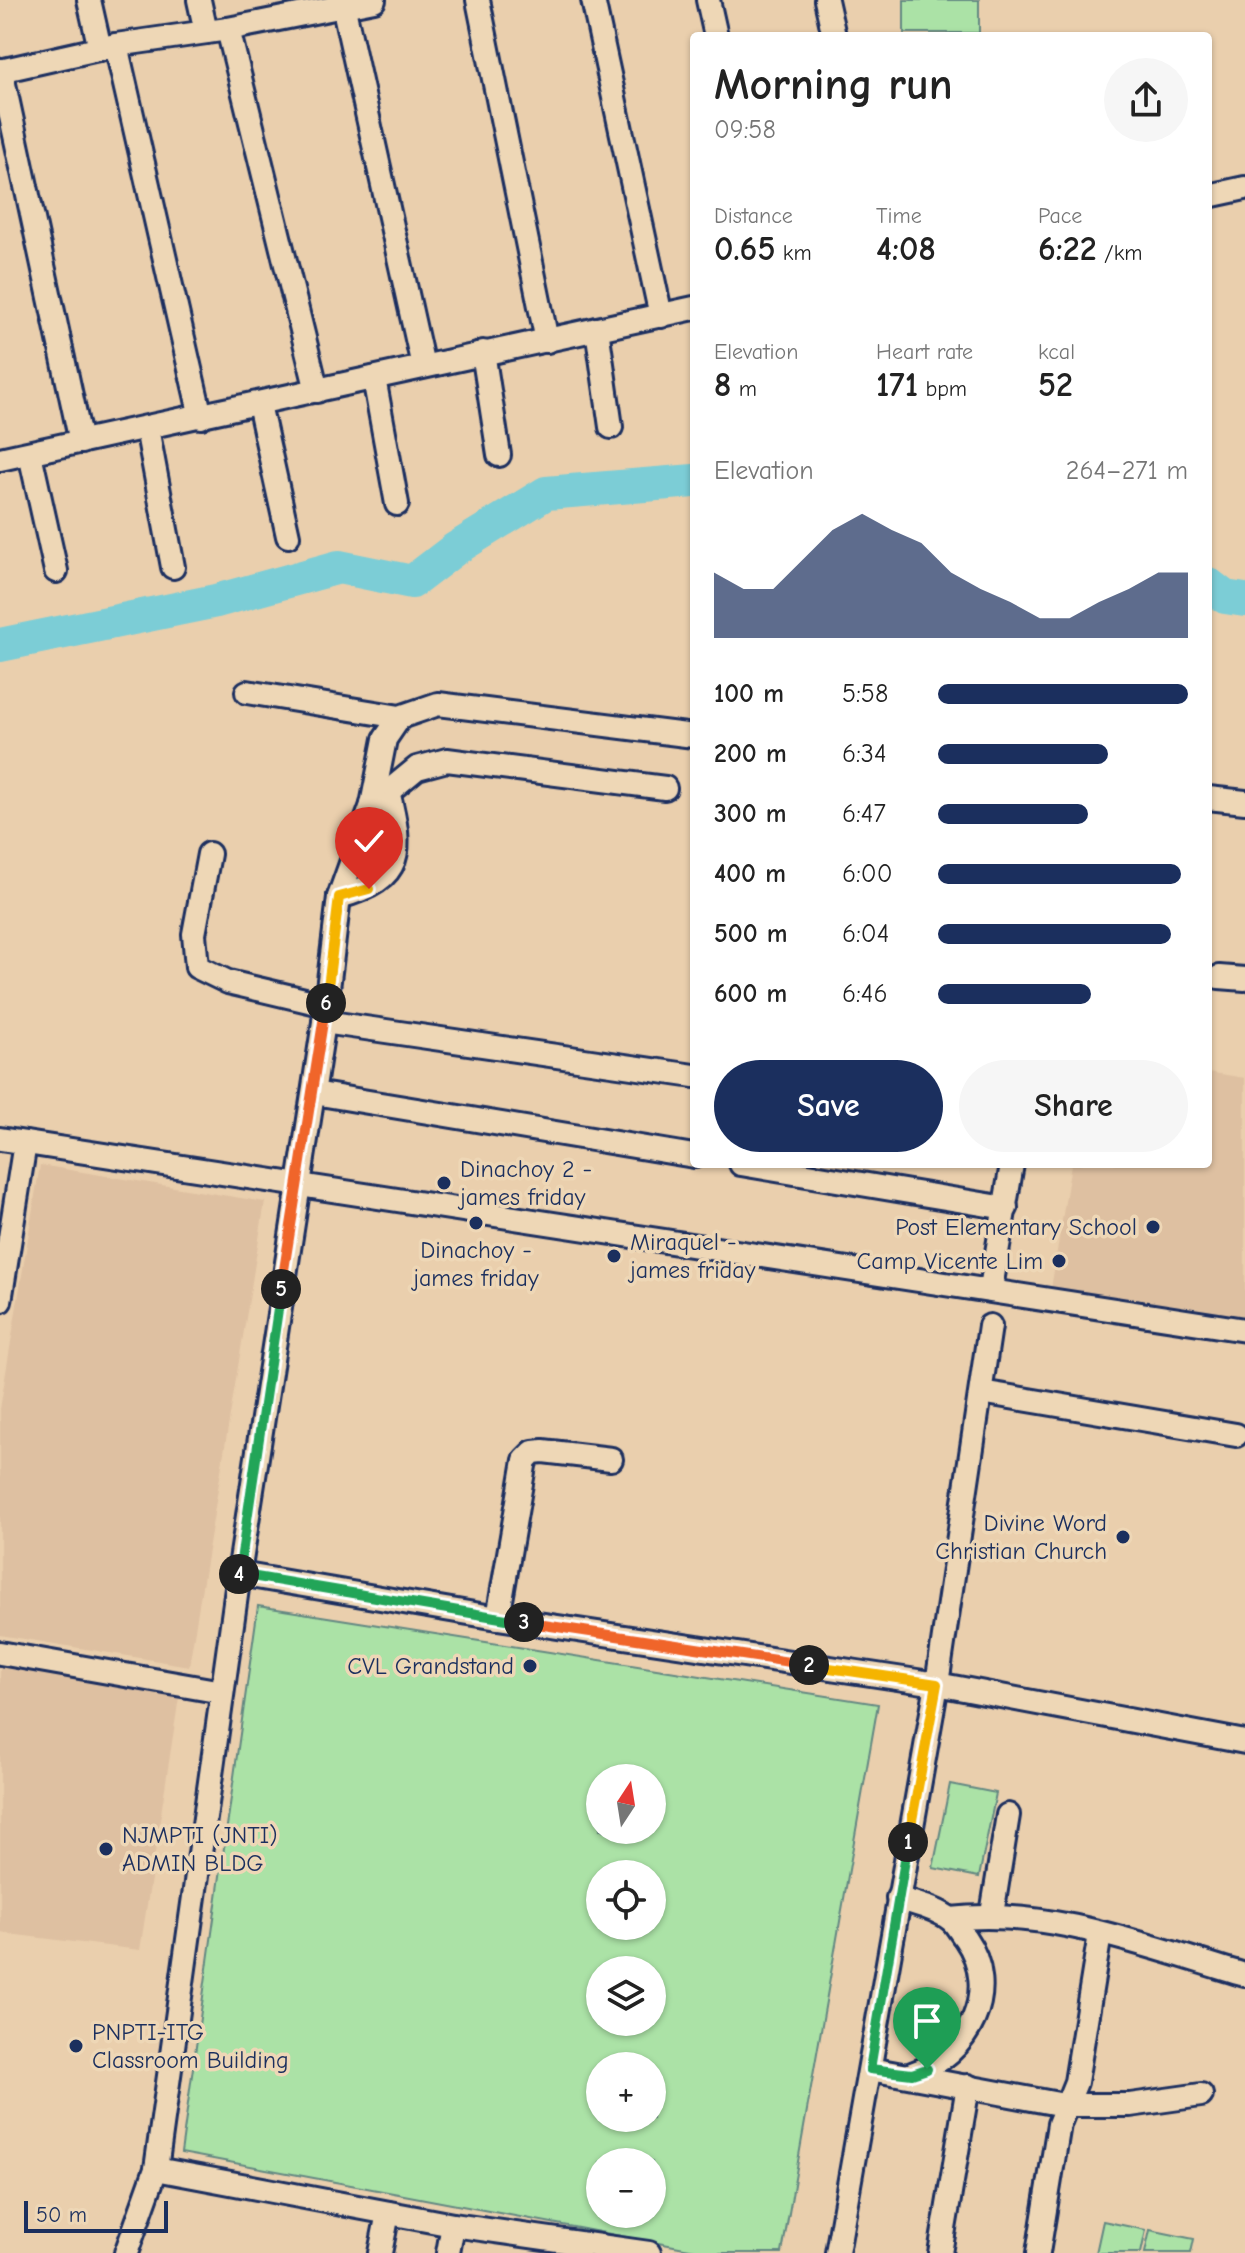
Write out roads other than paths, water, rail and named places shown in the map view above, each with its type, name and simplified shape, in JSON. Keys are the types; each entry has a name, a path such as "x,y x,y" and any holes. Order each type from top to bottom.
{"street":[{"path":"89,0 108,47 201,417"},
{"path":"199,0 206,32"},
{"path":"81,442 0,70 108,47 228,29 374,0"},
{"path":"478,0 547,341"},
{"path":"593,0 661,316"},
{"path":"708,0 715,32"},
{"path":"826,0 833,32"},
{"path":"343,4 423,366"},
{"path":"228,29 317,391"},
{"path":"1212,195 1245,188"},
{"path":"0,459 690,309"},
{"path":"597,329 611,427"},
{"path":"483,352 499,455"},
{"path":"374,378 397,504"},
{"path":"259,404 288,536"},
{"path":"147,428 173,567"},
{"path":"30,454 56,571"},
{"path":"247,692 400,717 438,704 690,736"},
{"path":"126,2253 156,2169 239,1574 291,1222 314,1093 339,897 380,798 385,739 400,717"},
{"path":"380,798 417,768 447,760 665,788"},
{"path":"339,897 369,889 388,876 395,861 397,825 380,798"},
{"path":"1212,798 1245,802"},
{"path":"209,854 194,934 197,967 228,982 325,1013 690,1075"},
{"path":"1219,977 1245,979"},
{"path":"314,1093 690,1155"},
{"path":"0,1139 991,1288 1245,1330"},
{"path":"0,1301 25,1143"},
{"path":"765,1168 1006,1208"},
{"path":"991,1288 1011,1168"},
{"path":"837,2253 937,1684 990,1326"},
{"path":"981,1392 1236,1435"},
{"path":"498,1618 525,1460 533,1452 543,1451 611,1459"},
{"path":"239,1574 498,1618 937,1684 1245,1742"},
{"path":"0,1653 222,1692"},
{"path":"992,1914 1008,1815"},
{"path":"898,1898 951,1919 992,1914 1100,1934 1245,1975"},
{"path":"912,2074 952,2053 973,2024 979,2006 982,1986 980,1966 951,1919"},
{"path":"1038,2253 1064,2105 1076,2082 1100,1934"},
{"path":"870,2069 912,2074 1064,2105 1130,2105 1201,2095"},
{"path":"940,2253 968,2086"},
{"path":"156,2169 453,2225 649,2253"},
{"path":"380,2253 388,2213"},
{"path":"448,2253 453,2225"}],"waterway":[{"path":"0,645 216,601 339,567 412,582 455,549 546,493 690,481"},
{"path":"1212,587 1225,597 1245,600"}],"place":[{"name":"Dinachoy 2 - james friday","path":"444,1183"},
{"name":"Dinachoy - james friday","path":"476,1223"},
{"name":"Post Elementary School","path":"1153,1227"},
{"name":"Miraquel - james friday","path":"614,1256"},
{"name":"Camp Vicente Lim","path":"1059,1261"},
{"name":"Divine Word Christian Church","path":"1123,1537"},
{"name":"CVL Grandstand","path":"530,1666"},
{"name":"NJMPTI (JNTI) ADMIN BLDG","path":"106,1849"},
{"name":"PNPTI-ITG Classroom Building","path":"76,2046"}]}
